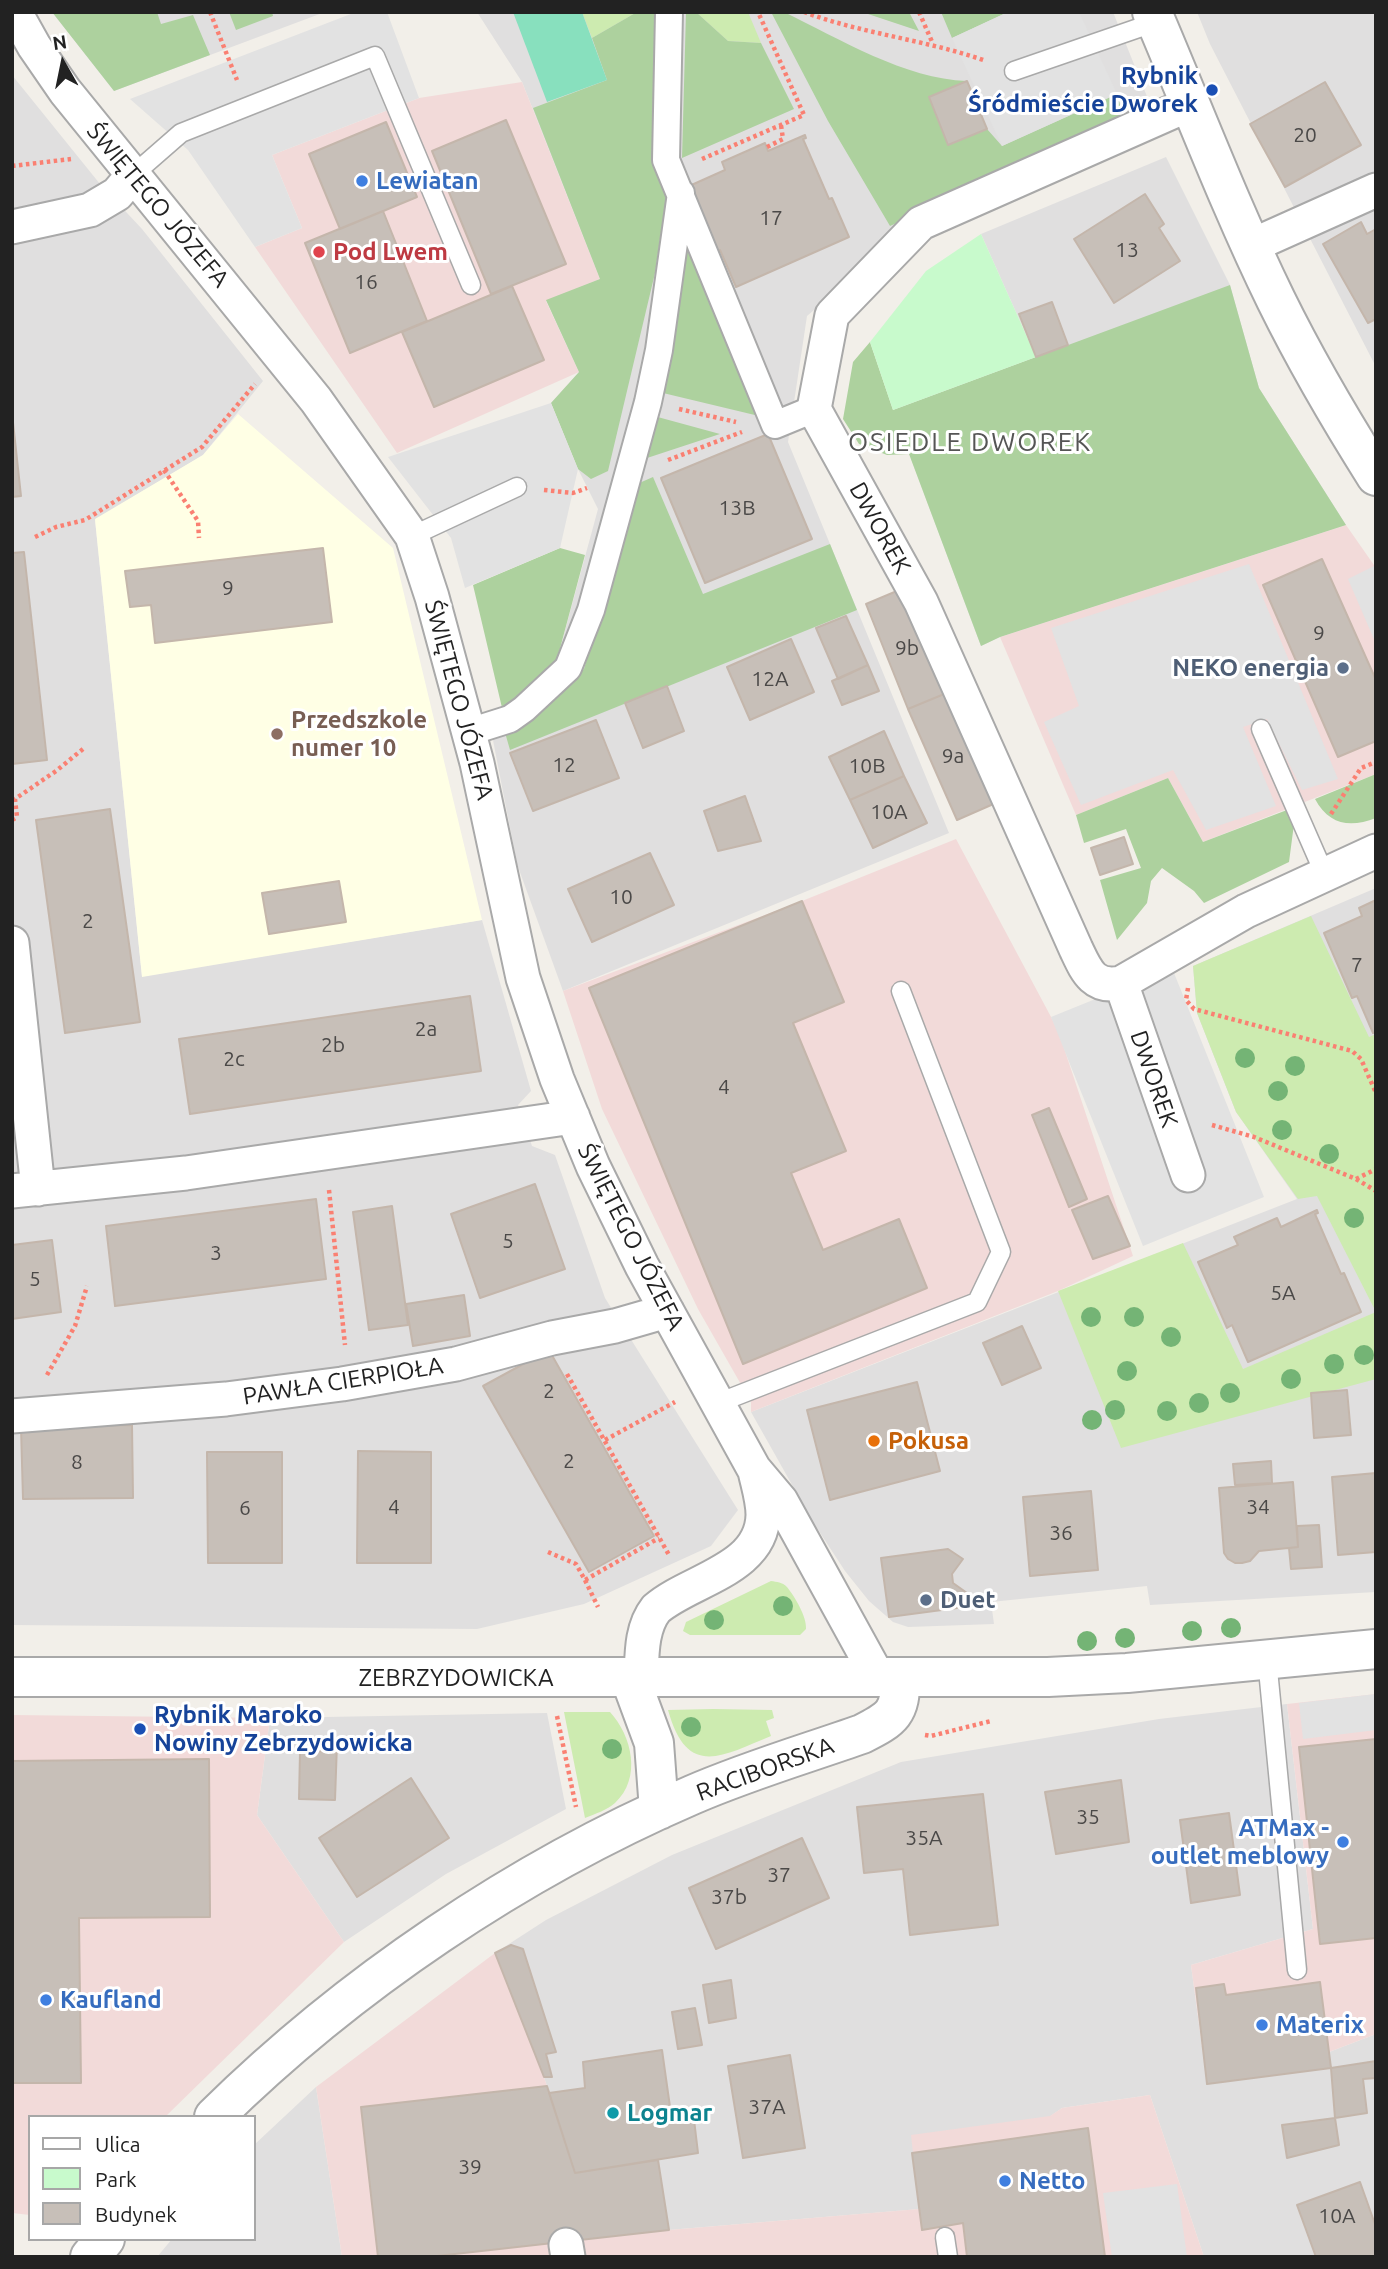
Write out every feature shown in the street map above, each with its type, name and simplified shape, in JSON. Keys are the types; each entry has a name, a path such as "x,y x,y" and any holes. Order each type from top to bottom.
{"street":[{"name":"ŚWIĘTEGO JÓZEFA","path":"15,12 34,46 65,91 316,400 412,536 432,597 469,732 523,978 573,1117 617,1217 754,1469 781,1501 889,1679"},
{"path":"669,12 666,160 775,425 814,409 832,314 921,223 1190,104"},
{"path":"1154,17 1251,246 1309,363 1376,476"},
{"path":"12,228 90,210 117,194 134,174"},
{"path":"469,732 510,719 568,668 591,610 648,402 659,350 676,183"},
{"path":"1251,246 1376,190"},
{"name":"DWOREK","path":"814,409 921,602 1088,972 1099,982 1111,985 1121,983 1188,1175"},
{"path":"1121,983 1246,911 1376,851"},
{"path":"12,943 25,1190 150,1178 573,1117"},
{"name":"PAWŁA CIERPIOŁA","path":"18,1416 226,1399 342,1384 456,1364 667,1311"},
{"name":"ŚWIĘTEGO JÓZEFA","path":"635,1678 648,1622 656,1609 738,1560 754,1543 763,1516 754,1469"},
{"path":"889,1679 1127,1673 1376,1649"},
{"name":"ZEBRZYDOWICKA","path":"12,1677 889,1679"},
{"path":"635,1678 654,1742 659,1810"},
{"name":"RACIBORSKA","path":"216,2115 291,2046 365,1987 514,1888 574,1853 659,1810 738,1776 862,1734 887,1720 898,1706 889,1679"},
{"path":"90,2257 102,2241"}],"lane":[{"path":"1014,71 1154,17"},
{"path":"134,174 181,133 375,56 471,285"},
{"path":"412,536 517,487"},
{"path":"1261,729 1324,873"},
{"path":"718,1403 977,1302 1002,1252 901,991"},
{"path":"1267,1659 1297,1970"},
{"path":"945,2237 948,2257"}],"path":[{"path":"210,12 247,106"},
{"path":"676,183 804,115 758,12"},
{"path":"804,12 883,35 958,51 1014,71"},
{"path":"919,12 933,45"},
{"path":"766,147 783,139 781,125"},
{"path":"12,166 74,159"},
{"path":"35,537 56,527 85,520 202,447 255,383"},
{"path":"648,402 756,427 775,425"},
{"path":"164,470 198,521 199,538"},
{"path":"12,820 17,817 15,799 56,772 83,749"},
{"path":"1327,821 1361,768 1376,762"},
{"path":"1194,980 1188,988 1186,1000 1194,1009 1352,1051 1361,1059 1376,1093"},
{"path":"1167,1115 1237,1130 1356,1179 1376,1191"},
{"path":"325,1153 346,1336 342,1384"},
{"path":"1356,1179 1376,1169"},
{"path":"18,1416 75,1326 87,1286"},
{"path":"552,1338 556,1354 670,1556"},
{"path":"605,1440 677,1402"},
{"path":"585,1580 659,1538"},
{"path":"548,1552 576,1564 598,1607"},
{"path":"555,1704 576,1808 575,1819"}],"shaded area":[{"path":"52,12 325,12 114,91"},
{"path":"356,12 387,12 419,98 272,155 302,228 255,247 188,150 130,99"},
{"path":"477,12 1113,12 1148,99 1123,116 936,206 807,316 788,442 949,833 563,991 517,864 492,735 554,671 598,509 551,403 579,372 546,300 600,279 522,82"},
{"path":"1008,12 1079,12 1117,94 1002,146 952,38"},
{"path":"1197,12 1376,12 1376,367 1210,44"},
{"path":"12,75 100,184 142,229 263,381 203,455 95,520 142,976 482,920 531,1091 518,1105 532,1146 555,1155 605,1298 738,1510 711,1546 584,1604 477,1629 12,1625"},
{"path":"522,82 600,279 546,301 579,372 397,453 255,247 302,228 272,155 419,98"},
{"path":"1166,157 1230,285 1259,388 1346,525 1000,637 981,646 893,410 1036,357 981,234"},
{"path":"551,403 578,469 560,548 465,588 451,538 388,457"},
{"name":"Przedszkole numer 10","path":"238,414 393,548 482,920 142,977 95,519 203,455"},
{"path":"1346,525 1376,568 1376,774 1203,842 1168,778 1076,815 1000,637"},
{"path":"1249,564 1338,779 1302,790 1267,719 1243,727 1276,806 1206,830 1173,770 1081,805 1044,722 1079,706 1051,628"},
{"path":"1374,566 1376,568 1376,644 1348,579"},
{"path":"956,839 1058,1030 1133,1256 1058,1291 751,1412 751,1402 698,1309 602,1109 563,991 802,901"},
{"path":"1376,888 1376,1592 1150,1605 1147,1586 991,1602 994,1624 908,1627 893,1622 869,1601 845,1571 813,1522 751,1412 1297,1199 1236,1112 1197,1013 1193,966"},
{"path":"1172,968 1264,1197 1143,1246 1051,1017"},
{"path":"1376,1694 1376,2034 1329,2052 1331,2068 1207,2084 1191,1965 1313,1929 1287,1704"},
{"path":"1376,1694 1376,1730 1303,1739 1299,1703"},
{"path":"1287,1704 1313,1929 1191,1965 1207,2083 1329,2052 1376,2034 1376,2257 1204,2257 1150,2095 1062,2108 920,2209 669,2230 575,2173 544,2077 495,1953 546,1920 672,1855 901,1762 1159,1719"},
{"path":"547,1713 566,1809 446,1874 344,1942 257,1815 270,1718"},
{"path":"12,1715 270,1718 257,1815 344,1942 167,2115 28,2115 28,2215 12,2213"},
{"path":"495,1953 544,2077 575,2173 658,2160 669,2230 919,2209 911,2135 1050,2116 1062,2108 1150,2095 1204,2257 342,2257 316,2087"},
{"path":"316,2087 342,2257 157,2257 170,2241 256,2241 256,2143"},
{"path":"1177,2184 1187,2257 1112,2257 1103,2193"}],"green space":[{"path":"52,12 157,12 161,24 193,15 210,55 114,91"},
{"path":"229,12 272,12 273,16 236,30"},
{"path":"513,12 582,12 607,80 547,102"},
{"path":"582,12 637,12 592,38"},
{"path":"637,12 660,12 653,156 666,198 655,273 608,471 591,479 578,469 551,403 579,372 546,300 600,279 533,108 607,80 592,38"},
{"path":"686,12 696,12 728,41 761,43 794,109 682,158"},
{"path":"696,12 748,12 761,43 728,41"},
{"path":"771,12 784,12 897,65 944,79 967,81 929,97 949,145 987,129 1002,146 1117,94 1123,116 1007,174 890,226 828,121"},
{"path":"862,12 909,12 919,31"},
{"path":"941,12 1008,12 952,38"},
{"path":"981,234 1036,357 893,410 870,342 926,271"},
{"path":"688,245 759,416 663,393"},
{"path":"1230,285 1259,388 1346,525 1000,637 981,646 909,454 887,455 859,444 843,419 853,362 870,342 893,410"},
{"path":"654,416 720,434 644,459"},
{"path":"653,477 703,594 830,544 857,610 510,750 504,729 584,669 637,484"},
{"path":"560,548 585,555 554,671 503,712 473,585"},
{"path":"1376,774 1376,818 1357,823 1341,822 1327,814 1315,799"},
{"path":"1168,778 1203,842 1287,810 1294,824 1289,862 1204,903 1194,891 1162,868 1151,881 1147,903 1117,940 1100,880 1141,868 1126,829 1084,843 1076,815"},
{"path":"1311,916 1369,1037 1376,1034 1376,1312 1317,1196 1298,1199 1236,1112 1197,1013 1193,966"},
{"path":"1183,1243 1243,1369 1376,1312 1376,1379 1121,1448 1058,1291"},
{"path":"771,1581 787,1587 800,1607 806,1629 800,1635 690,1635 683,1631 686,1622"},
{"path":"668,1710 772,1710 774,1718 766,1721 771,1736 722,1755 696,1754 685,1746 676,1732"},
{"path":"564,1712 610,1712 624,1733 631,1757 629,1782 623,1793 612,1805 585,1818"}],"building":[{"path":"967,81 987,129 948,145 929,97"},
{"path":"1325,82 1361,145 1285,187 1250,124"},
{"path":"506,120 566,264 491,294 432,151"},
{"path":"386,122 417,197 340,229 309,154"},
{"path":"805,135 806,138 803,139 849,237 736,287 720,250 716,252 687,187 725,170 722,162 765,143 768,151"},
{"path":"1145,194 1164,224 1159,228 1180,261 1114,303 1074,239"},
{"path":"383,211 427,321 350,353 305,243"},
{"path":"1361,222 1367,234 1376,229 1376,319 1368,323 1323,244"},
{"path":"512,286 544,360 434,407 402,332"},
{"path":"1052,302 1068,345 1036,357 1019,314"},
{"path":"12,413 21,496 12,497"},
{"path":"768,434 812,539 705,583 661,478"},
{"path":"323,548 332,622 155,643 151,605 130,607 125,571"},
{"path":"24,552 47,760 12,764 12,553"},
{"path":"1322,559 1376,680 1376,741 1338,757 1263,585"},
{"path":"904,588 949,692 908,709 866,604"},
{"path":"846,616 868,665 838,679 816,628"},
{"path":"791,639 814,692 750,720 727,667"},
{"path":"868,665 879,691 842,705 832,681"},
{"path":"667,686 684,731 643,748 625,703"},
{"path":"949,692 998,802 957,820 908,709"},
{"path":"596,720 619,778 533,811 510,753"},
{"path":"884,731 904,776 850,800 829,757"},
{"path":"904,776 927,823 873,848 850,800"},
{"path":"745,796 761,841 718,851 704,811"},
{"path":"110,809 140,1022 65,1033 36,820"},
{"path":"1124,837 1133,864 1100,875 1091,848"},
{"path":"650,853 674,905 592,942 568,889"},
{"path":"339,881 346,922 269,934 262,893"},
{"path":"1376,900 1376,1032 1373,1033 1357,996 1352,998 1324,933 1362,916 1359,908"},
{"path":"802,901 844,1002 793,1023 846,1151 791,1173 823,1250 899,1219 927,1288 743,1364 589,988"},
{"path":"470,996 481,1071 190,1114 179,1039"},
{"path":"1049,1108 1087,1199 1069,1207 1032,1115"},
{"path":"535,1184 565,1269 480,1298 451,1214"},
{"path":"1108,1196 1130,1246 1093,1259 1072,1210"},
{"path":"316,1199 326,1279 115,1306 106,1226"},
{"path":"392,1206 408,1325 369,1330 353,1212"},
{"path":"1317,1210 1318,1213 1315,1214 1361,1312 1248,1362 1232,1325 1227,1328 1198,1262 1238,1245 1234,1237 1277,1218 1281,1227"},
{"path":"52,1240 61,1312 12,1319 12,1245"},
{"path":"464,1295 470,1336 413,1346 406,1304"},
{"path":"1022,1326 1041,1368 1002,1385 983,1343"},
{"path":"549,1350 654,1536 589,1572 483,1386"},
{"name":"Pokusa","path":"917,1382 940,1471 830,1500 807,1410"},
{"path":"1347,1390 1351,1435 1314,1438 1311,1393"},
{"path":"132,1425 133,1498 23,1499 21,1427"},
{"path":"358,1451 431,1452 431,1563 357,1563"},
{"path":"207,1452 282,1452 282,1563 208,1563"},
{"path":"1271,1461 1272,1483 1235,1485 1233,1464"},
{"path":"1376,1473 1376,1552 1338,1555 1332,1477"},
{"path":"1293,1482 1298,1547 1259,1551 1250,1561 1242,1563 1228,1559 1224,1553 1219,1488"},
{"path":"1091,1491 1098,1570 1030,1576 1023,1497"},
{"path":"1319,1525 1322,1567 1291,1569 1289,1548 1298,1547 1297,1526"},
{"path":"948,1549 963,1559 952,1574 953,1583 967,1593 957,1608 889,1617 881,1558"},
{"name":"ATMax - outlet meblowy","path":"1376,1739 1376,1938 1320,1944 1299,1747"},
{"path":"328,1743 337,1743 335,1800 299,1799 300,1752 328,1751"},
{"name":"Kaufland","path":"209,1759 210,1917 79,1918 81,2083 12,2083 12,1761"},
{"path":"411,1778 449,1838 357,1897 319,1838"},
{"path":"1121,1780 1129,1842 1056,1854 1045,1792"},
{"path":"983,1794 998,1925 910,1935 903,1869 864,1873 857,1807"},
{"path":"1229,1813 1240,1895 1191,1903 1180,1820"},
{"path":"802,1838 829,1898 716,1949 689,1888"},
{"path":"511,1945 523,1949 556,2052 546,2054 552,2077 544,2077 495,1953"},
{"path":"731,1980 736,2018 709,2023 703,1985"},
{"name":"Materix","path":"1320,1982 1331,2068 1207,2084 1196,1988 1224,1984 1226,1995"},
{"path":"695,2008 702,2045 678,2049 672,2012"},
{"name":"Logmar","path":"662,2050 671,2114 693,2111 698,2153 575,2173 549,2093 585,2088 583,2062"},
{"path":"790,2055 805,2148 743,2158 728,2066"},
{"path":"1376,2061 1376,2078 1363,2079 1367,2113 1335,2118 1331,2068"},
{"path":"547,2086 575,2173 658,2160 669,2230 428,2257 378,2257 361,2107"},
{"path":"1335,2118 1339,2145 1287,2158 1282,2125"},
{"name":"Netto","path":"1088,2128 1105,2257 967,2257 963,2223 922,2230 912,2153"},
{"path":"1360,2182 1376,2227 1376,2257 1316,2257 1297,2205"}],"place":[{"name":"Rybnik Śródmieście Dworek","path":"1212,90"},
{"name":"Lewiatan","path":"362,181"},
{"name":"Pod Lwem","path":"319,252"},
{"name":"NEKO energia","path":"1343,668"},
{"name":"Przedszkole numer 10","path":"277,734"},
{"name":"Pokusa","path":"874,1441"},
{"name":"Duet","path":"926,1600"},
{"name":"Rybnik Maroko Nowiny Zebrzydowicka","path":"140,1729"},
{"name":"ATMax - outlet meblowy","path":"1343,1842"},
{"name":"Kaufland","path":"46,2000"},
{"name":"Materix","path":"1262,2025"},
{"name":"Logmar","path":"613,2113"},
{"name":"Netto","path":"1005,2181"}],"district":[{"name":"OSIEDLE DWOREK","path":"970,442"}]}
